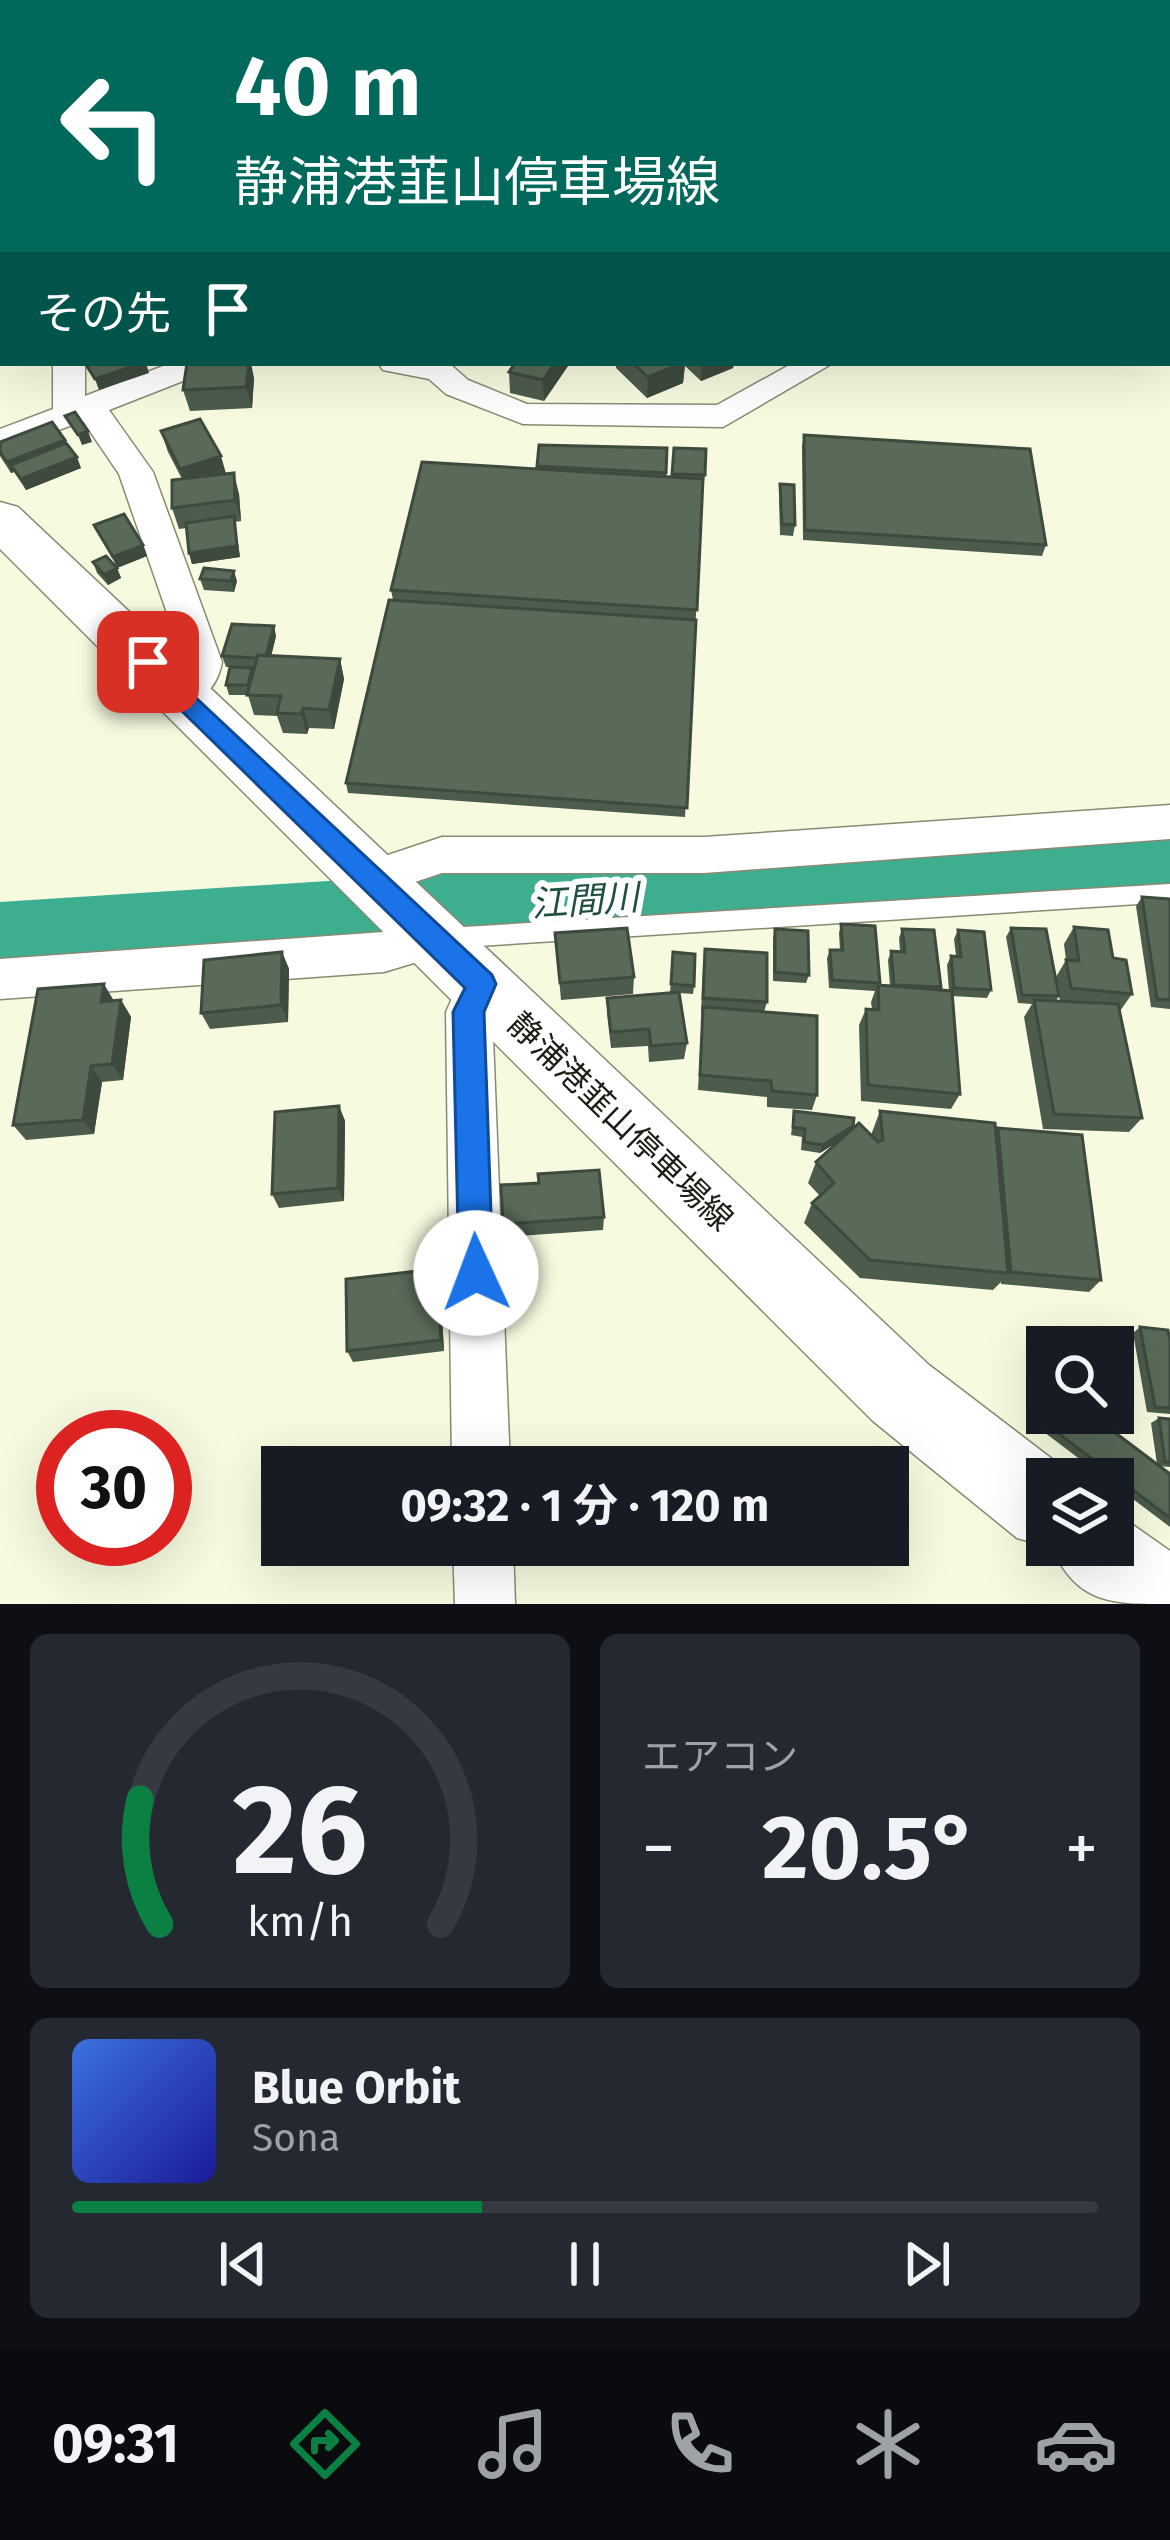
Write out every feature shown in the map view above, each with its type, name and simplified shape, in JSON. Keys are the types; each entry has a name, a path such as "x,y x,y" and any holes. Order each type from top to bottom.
{"main road":[{"name":"静浦港韮山停車場線","path":"7,540 179,692 901,1394 1026,1492"},
{"path":"1120,1566 1168,1604"}],"street":[{"path":"70,366 79,410 136,472 203,662 200,677 179,692"},
{"path":"0,441 192,366"},
{"path":"411,366 439,371 457,387 523,414 723,416 812,366"},
{"path":"0,979 384,952 420,924 442,855 704,855 1170,822"},
{"path":"420,924 469,1012 480,1446"},
{"path":"483,1566 484,1604"}],"lane":[{"path":"420,924 1170,893"}],"building":[{"path":"87,366 134,366 95,379"},
{"path":"187,366 249,366 246,387 183,390"},
{"path":"513,366 553,366 543,380 509,372"},
{"path":"636,366 676,366 648,377"},
{"path":"75,412 88,431 78,435 65,416"},
{"path":"200,419 221,456 180,469 161,431"},
{"path":"52,422 65,440 7,462 0,442"},
{"path":"804,435 1030,449 1046,545 805,530"},
{"path":"66,443 77,457 21,479 11,465"},
{"path":"539,445 667,448 666,473 537,466"},
{"path":"674,448 706,449 705,475 672,474"},
{"path":"422,462 703,479 697,610 391,590"},
{"path":"234,473 235,500 172,508 172,480"},
{"path":"780,484 794,485 795,525 782,524"},
{"path":"124,514 143,545 113,557 94,525"},
{"path":"234,516 237,546 189,553 186,523"},
{"path":"106,556 117,568 104,575 93,562"},
{"path":"204,568 234,571 231,581 200,579"},
{"path":"389,600 696,620 687,808 346,783"},
{"path":"232,624 274,626 266,656 222,656"},
{"path":"258,655 340,659 329,710 277,713 281,696 247,695"},
{"path":"230,667 252,668 248,685 226,685"},
{"path":"1142,897 1170,899 1170,1000 1157,999"},
{"path":"841,924 875,926 880,983 832,980 830,950 843,950"},
{"path":"1074,927 1108,930 1113,958 1126,960 1132,994 1071,988 1066,960 1079,961"},
{"path":"627,928 634,977 560,983 555,933"},
{"path":"1011,928 1046,929 1059,996 1022,995"},
{"path":"775,929 808,931 809,975 775,972"},
{"path":"902,929 934,930 941,987 894,985 891,951 905,952"},
{"path":"958,930 984,932 991,990 954,988 951,956 961,957"},
{"path":"705,949 767,953 767,1002 703,998"},
{"path":"282,952 281,1005 201,1013 204,960"},
{"path":"673,952 695,954 694,986 671,984"},
{"path":"104,984 101,1002 121,1000 112,1064 91,1066 83,1120 13,1125 38,989"},
{"path":"878,985 952,991 960,1094 868,1085 866,1009 879,1010"},
{"path":"679,992 687,1043 651,1046 649,1029 611,1032 607,998"},
{"path":"1034,1000 1118,1004 1142,1118 1054,1114"},
{"path":"703,1007 817,1016 817,1095 772,1091 771,1081 700,1075"},
{"path":"339,1106 338,1188 272,1194 275,1112"},
{"path":"794,1111 854,1118 853,1126 823,1145 804,1142 805,1129 793,1127"},
{"path":"880,1111 995,1123 1008,1273 870,1260 812,1203 834,1183 816,1162 859,1123 878,1142 883,1140"},
{"path":"998,1128 1082,1135 1101,1280 1011,1272"},
{"path":"599,1170 604,1217 503,1224 501,1185 539,1183 538,1174"},
{"path":"436,1269 441,1340 347,1351 346,1279"},
{"path":"1140,1327 1168,1330 1170,1408 1155,1407"},
{"path":"1159,1418 1170,1419 1170,1462 1165,1462"},
{"path":"1059,1434 1117,1434 1170,1474 1170,1518 1134,1491 1134,1458 1091,1458"}],"waterway":[{"name":"江間川","path":"0,939 1170,861"}],"route":[{"path":"148,662 481,984 469,1012 476,1273"}]}
